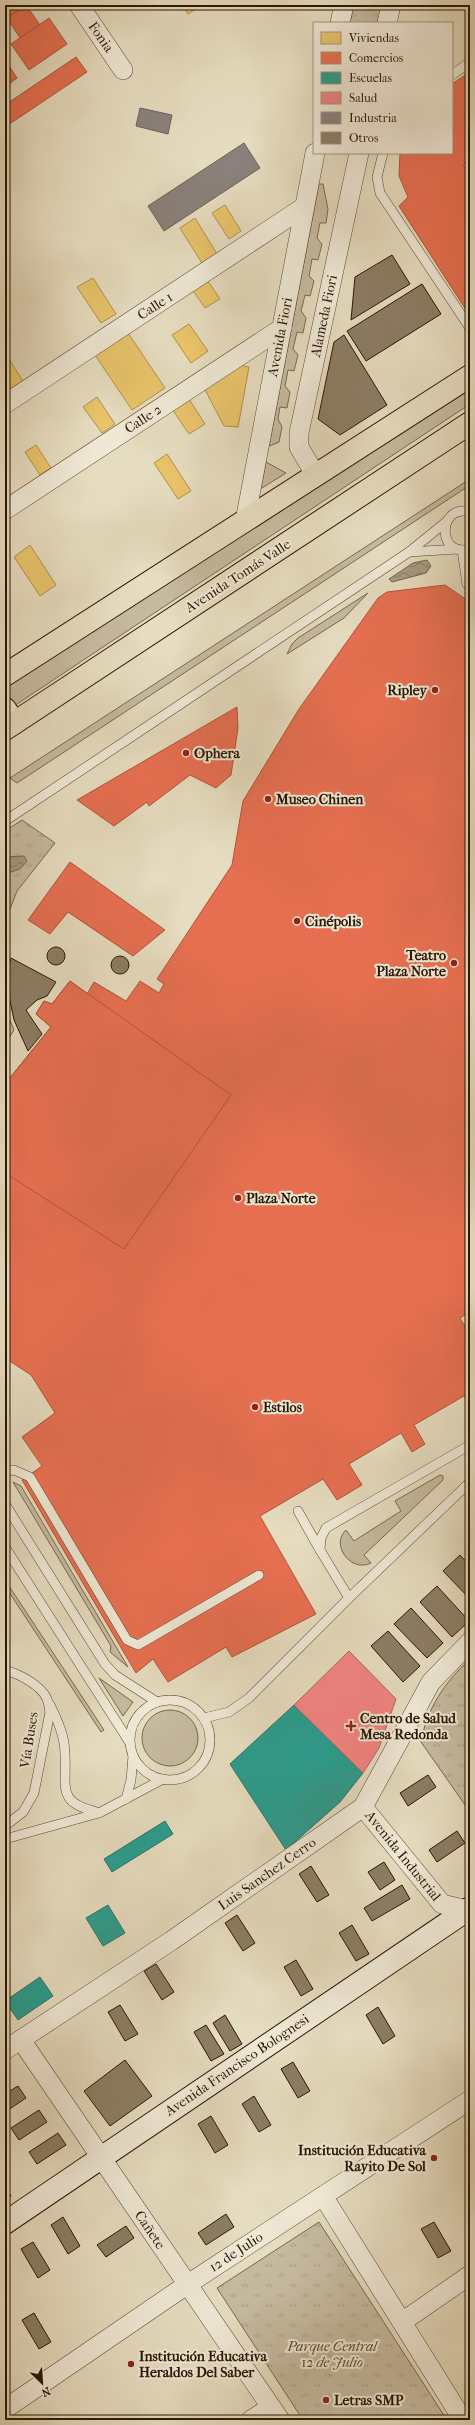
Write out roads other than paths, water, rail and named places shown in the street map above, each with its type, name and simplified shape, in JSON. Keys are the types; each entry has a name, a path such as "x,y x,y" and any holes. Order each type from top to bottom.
{"main road":[{"path":"5,675 470,376"},
{"name":"Avenida Tomás Valle","path":"8,720 470,423"}],"street":[{"name":"Fonia","path":"79,5 123,70"},
{"path":"340,22 344,5"},
{"path":"387,22 391,5"},
{"name":"Avenida Fiori","path":"245,522 314,154"},
{"name":"Alameda Fiori","path":"316,476 299,447 299,433 359,154"},
{"name":"Calle 1","path":"5,404 304,207"},
{"name":"Calle 2","path":"5,510 282,328"},
{"name":"Luis Sanchez Cerro","path":"5,2050 171,1941 363,1807 431,1682 470,1642"},
{"name":"Avenida Industrial","path":"363,1807 442,1904 468,1909"},
{"name":"Avenida Francisco Bolognesi","path":"5,2223 468,1909"},
{"name":"Cañete","path":"21,2040 275,2413"},
{"name":"12 de Julio","path":"5,2409 188,2284 470,2100"},
{"path":"323,2196 463,2420"},
{"path":"402,2322 470,2275"},
{"path":"251,2420 275,2413"}],"lane":[{"path":"453,74 470,62"},
{"path":"383,154 377,177 380,193 470,328"},
{"path":"5,821 409,552 456,513 470,512"},
{"path":"446,522 445,535 452,546 463,549"},
{"path":"409,552 463,549"},
{"path":"463,549 467,584 470,586"},
{"path":"320,1550 323,1533 335,1521 470,1445"},
{"path":"5,1471 14,1470 30,1477 127,1640 138,1645 259,1575"},
{"path":"204,1718 217,1716 240,1706 349,1598 470,1482"},
{"path":"5,1504 105,1664 115,1675 157,1702"},
{"path":"298,1511 349,1598"},
{"path":"5,1547 130,1743"},
{"name":"Vía Buses","path":"5,1670 21,1677 36,1687 47,1699 50,1712 49,1726 34,1793 23,1812 5,1826"},
{"path":"47,1699 57,1719 63,1736 66,1755 64,1779 68,1797 76,1804 99,1813"},
{"path":"126,1799 131,1780 133,1756 130,1743 131,1730 136,1718 145,1708 157,1702 170,1700 183,1702 195,1708 204,1718 209,1730 210,1744 207,1756 199,1767 188,1775 176,1780 163,1779 150,1775 140,1767 133,1756"},
{"path":"5,1840 99,1813 163,1779"}],"water":[{"path":"427,560 431,566 426,573 392,582 389,579 413,563"},
{"path":"24,856 27,861 20,869 5,874 5,857"}],"place":[{"name":"Ripley","path":"435,690"},
{"name":"Ophera","path":"186,753"},
{"name":"Museo Chinen","path":"268,799"},
{"name":"Cinépolis","path":"297,921"},
{"name":"Teatro Plaza Norte","path":"454,963"},
{"name":"Plaza Norte","path":"238,1198"},
{"name":"Estilos","path":"255,1407"},
{"name":"Centro de Salud Mesa Redonda","path":"351,1726"},
{"name":"Institución Educativa Rayito De Sol","path":"434,2158"},
{"name":"Institución Educativa Heraldos Del Saber","path":"131,2364"},
{"name":"Letras SMP","path":"326,2400"}],"park label":[{"name":"Parque Central 12 de Julio","path":"332,2354"}]}
